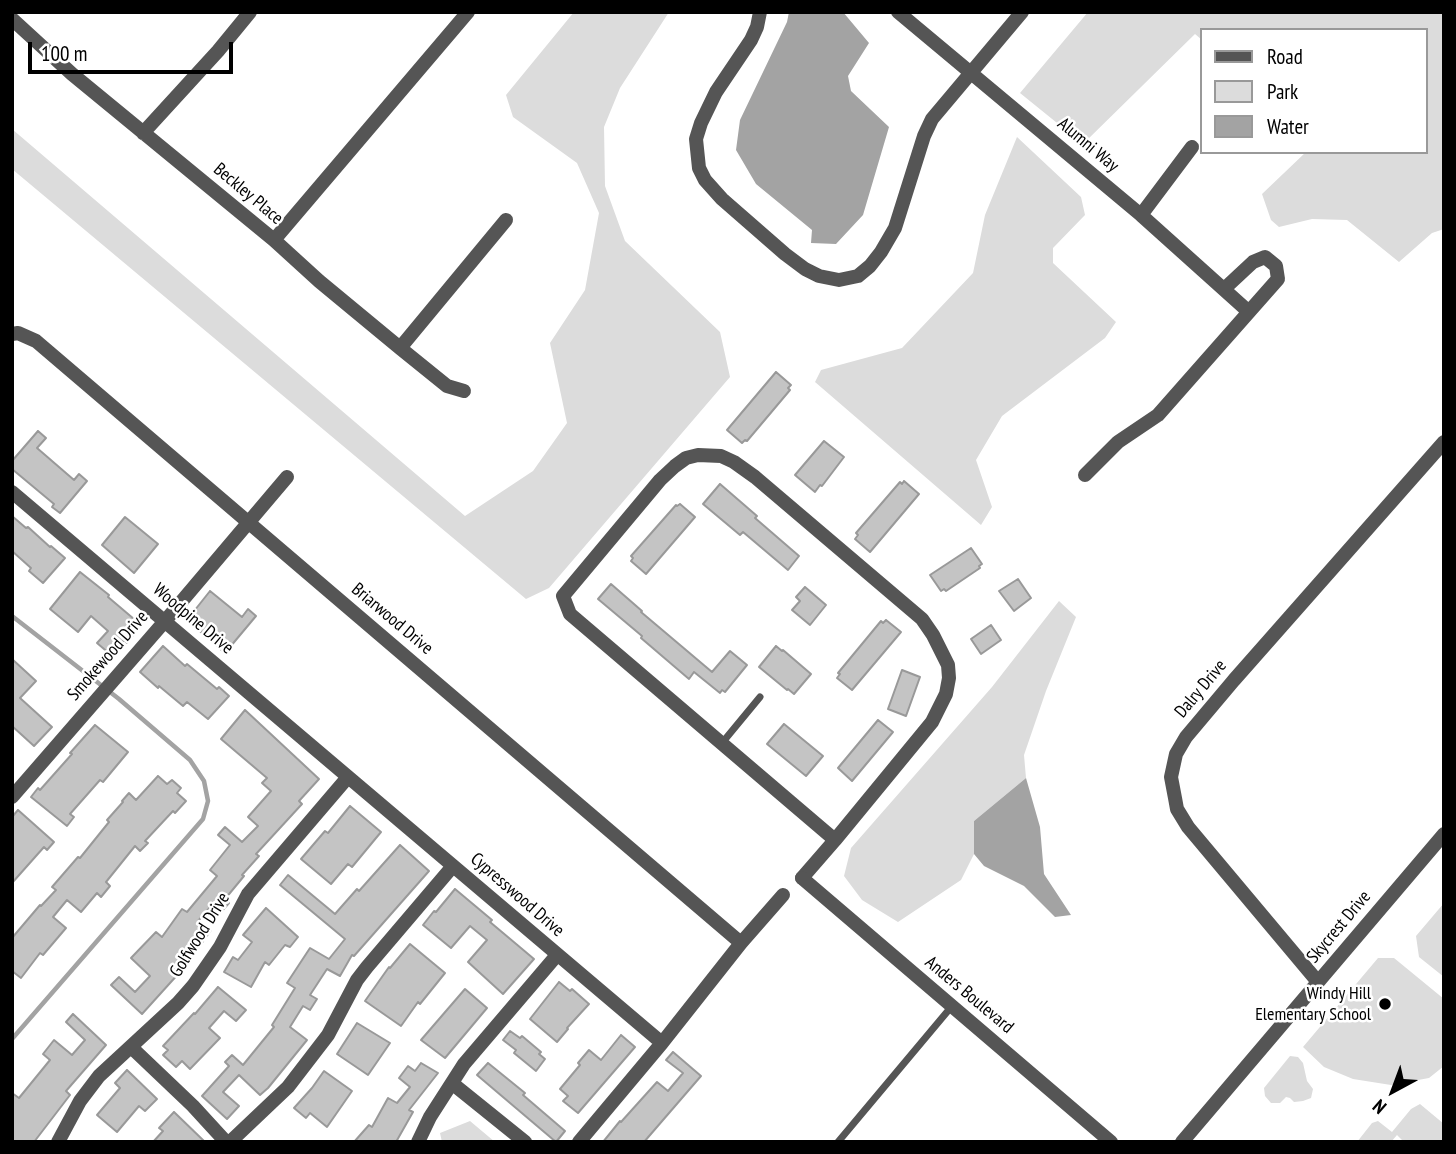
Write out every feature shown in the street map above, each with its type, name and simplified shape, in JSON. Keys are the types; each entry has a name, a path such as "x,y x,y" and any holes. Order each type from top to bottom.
{"street":[{"path":"143,132 250,12"},
{"path":"274,240 468,12"},
{"path":"760,12 751,40 716,92 704,116 696,139 699,168 705,180 722,199 785,254 819,276 839,280 858,276 881,252 895,228 924,136 932,119 1022,12"},
{"name":"Alumni Way","path":"898,12 1141,215 1250,312"},
{"name":"Beckley Place","path":"18,18 72,74 274,240 318,281 447,386 464,391"},
{"path":"1141,215 1192,147"},
{"path":"400,348 506,220"},
{"path":"1085,475 1118,442 1158,415 1278,279 1276,266 1265,257 1253,261 1224,289"},
{"name":"Briarwood Drive","path":"12,334 19,333 36,341 741,943"},
{"name":"Dalry Drive","path":"1318,982 1188,827 1177,809 1171,777 1176,754 1186,737 1234,680 1444,442"},
{"path":"698,455 721,456 755,477 922,619 948,665 946,694 932,722 835,840 722,743 570,614 563,596 660,480 686,458 698,455"},
{"name":"Smokewood Drive","path":"12,797 287,477"},
{"name":"Woodpine Drive","path":"12,492 348,777"},
{"name":"Cypresswood Drive","path":"348,777 662,1043"},
{"name":"Golfwood Drive","path":"58,1142 86,1092 99,1076 193,986 220,947 248,894 348,777"},
{"name":"Skycrest Drive","path":"1182,1142 1444,834"},
{"name":"Anders Boulevard","path":"835,840 802,878 1111,1142"},
{"path":"131,1047 228,1142 288,1087 328,1035 357,980 453,866"},
{"path":"579,1142 783,895"},
{"path":"418,1142 430,1117 464,1064 556,955"},
{"path":"453,1084 525,1142"}],"lane":[{"path":"722,743 760,697"},
{"path":"838,1142 952,1006"}],"green space":[{"path":"574,12 669,12 620,88 604,127 605,186 625,241 720,332 730,377 549,588 526,599 12,169 12,129 465,516 533,471 567,423 550,343 585,290 599,213 577,163 513,117 506,95"},
{"path":"1088,12 1444,12 1444,229 1432,233 1399,262 1347,220 1312,219 1279,227 1271,220 1262,194 1304,154 1428,154 1428,28 1200,28 1200,38 1195,34 1083,144 1020,93"},
{"path":"1017,137 1081,197 1085,215 1053,248 1053,263 1116,322 1105,338 1002,416 976,460 992,507 981,525 815,382 821,370 902,348 973,273 985,215"},
{"path":"1059,601 1076,617 1024,755 1026,778 974,821 974,854 961,880 898,922 862,900 844,876 851,848 992,687"},
{"path":"1444,903 1444,977 1419,957 1416,936"},
{"path":"1378,958 1394,958 1444,999 1444,1066 1429,1078 1391,1085 1353,1079 1324,1067 1303,1047"},
{"path":"1290,1056 1298,1057 1303,1063 1307,1081 1313,1089 1311,1098 1294,1102 1286,1097 1280,1103 1271,1103 1265,1096 1264,1088"},
{"path":"1420,1104 1444,1124 1444,1142 1404,1142 1397,1135 1391,1142 1357,1142 1372,1123 1378,1121 1392,1132 1411,1109"},
{"path":"470,1121 495,1142 442,1142 440,1133"}],"water":[{"path":"789,12 843,12 869,43 848,76 851,91 889,127 863,215 836,244 811,243 812,230 756,184 736,150 740,120 787,22"},
{"path":"1026,778 1040,827 1044,874 1071,915 1055,917 1024,886 984,866 974,854 974,821"}],"building":[{"path":"776,372 791,385 788,388 790,390 747,441 742,443 727,430"},
{"path":"38,431 46,438 37,448 74,480 79,474 87,481 60,513 52,507 54,504 12,469 12,461"},
{"path":"824,441 844,457 815,492 795,475"},
{"path":"904,481 919,494 870,552 855,539 858,535 856,533 900,482 902,484"},
{"path":"720,484 799,556 788,570 743,532 740,535 703,504"},
{"path":"680,504 695,517 646,574 631,561 631,556 676,505"},
{"path":"12,516 65,558 43,583 12,551"},
{"path":"125,517 158,544 134,573 102,545"},
{"path":"971,548 982,564 980,568 946,591 941,591 930,575"},
{"path":"80,572 141,625 127,643 124,640 111,655 97,643 108,631 91,616 78,632 50,609"},
{"path":"1018,579 1031,598 1014,611 999,591"},
{"path":"611,584 712,672 730,651 747,665 725,692 722,690 720,693 694,672 689,679 598,599"},
{"path":"805,587 826,605 810,625 792,610 800,601 796,597"},
{"path":"210,591 242,617 248,609 256,616 225,653 187,620"},
{"path":"886,620 901,632 852,690 837,678 840,674 838,673 881,621 883,623"},
{"path":"991,625 1001,640 981,654 971,639"},
{"path":"163,646 185,666 187,664 229,696 208,719 187,702 183,706 140,672"},
{"path":"776,646 811,674 794,694 759,667"},
{"path":"12,659 36,681 20,698 52,727 34,746 12,726"},
{"path":"902,670 920,677 906,716 888,709"},
{"path":"245,710 319,779 299,801 302,804 256,854 259,856 225,899 229,903 222,911 213,904 198,921 211,930 194,954 187,950 182,957 189,962 142,1014 111,985 119,977 135,992 150,976 131,958 156,932 162,937 182,909 187,912 217,876 210,870 230,845 218,835 225,827 242,842 258,826 248,817 271,791 262,783 267,778 221,739"},
{"path":"878,720 893,732 852,781 838,768"},
{"path":"784,724 823,756 806,776 767,744"},
{"path":"95,725 128,752 103,782 100,780 70,814 74,817 67,826 31,797"},
{"path":"158,776 167,784 172,780 181,788 177,793 186,801 145,841 148,843 140,851 135,846 106,882 110,886 101,897 97,893 81,912 67,900 53,917 66,928 43,955 40,953 21,978 12,971 12,938 56,890 52,887 78,857 80,858 129,793 136,800"},
{"path":"350,806 381,832 352,867 348,864 331,884 301,859 325,831 328,833"},
{"path":"18,810 54,842 47,850 44,847 12,883 12,817"},
{"path":"400,845 429,871 354,956 352,955 340,976 327,969 310,995 317,999 310,1010 303,1006 290,1027 307,1040 268,1088 260,1095 239,1075 223,1092 239,1106 227,1119 202,1096 229,1066 225,1062 232,1055 243,1065 274,1027 272,1025 295,988 287,983 310,948 329,959 345,939 280,885 288,875 335,914"},
{"path":"455,889 534,959 503,994 468,962 487,940 470,926 451,948 423,925"},
{"path":"266,908 298,937 290,947 285,945 269,965 265,962 251,987 224,972 233,957 238,960 252,942 243,935"},
{"path":"410,944 445,973 420,1004 418,1002 401,1026 365,1001 389,967"},
{"path":"559,982 589,1004 557,1042 530,1019"},
{"path":"218,987 246,1010 236,1021 224,1011 209,1028 220,1038 190,1069 182,1061 176,1067 163,1055 168,1050 163,1046"},
{"path":"465,989 487,1008 445,1058 421,1040"},
{"path":"73,1014 106,1045 66,1091 70,1095 34,1142 12,1142 12,1093 19,1098 50,1060 43,1054 54,1040 72,1055 85,1040 66,1022"},
{"path":"357,1023 390,1043 368,1075 337,1054"},
{"path":"510,1031 520,1038 522,1036 541,1052 539,1054 545,1059 536,1071 503,1040"},
{"path":"621,1035 635,1047 578,1113 563,1101 568,1096 560,1089 589,1050 601,1060"},
{"path":"673,1052 701,1076 644,1142 603,1142 657,1082 668,1091 683,1073 666,1060"},
{"path":"421,1063 438,1073 409,1110 413,1112 396,1142 354,1142 369,1125 372,1127 388,1098 397,1103 410,1087 399,1078 408,1066 415,1071"},
{"path":"488,1063 565,1131 556,1142 477,1075"},
{"path":"127,1070 157,1099 145,1111 139,1106 117,1132 97,1115 120,1088 115,1083"},
{"path":"324,1071 352,1091 327,1127 310,1113 306,1118 294,1108"},
{"path":"174,1112 205,1142 153,1142 163,1131 159,1128"}],"waterway":[{"path":"12,616 119,699 190,760 204,781 208,801 203,819 12,1039"}],"place":[{"name":"Windy Hill Elementary School","path":"1385,1004"}]}
